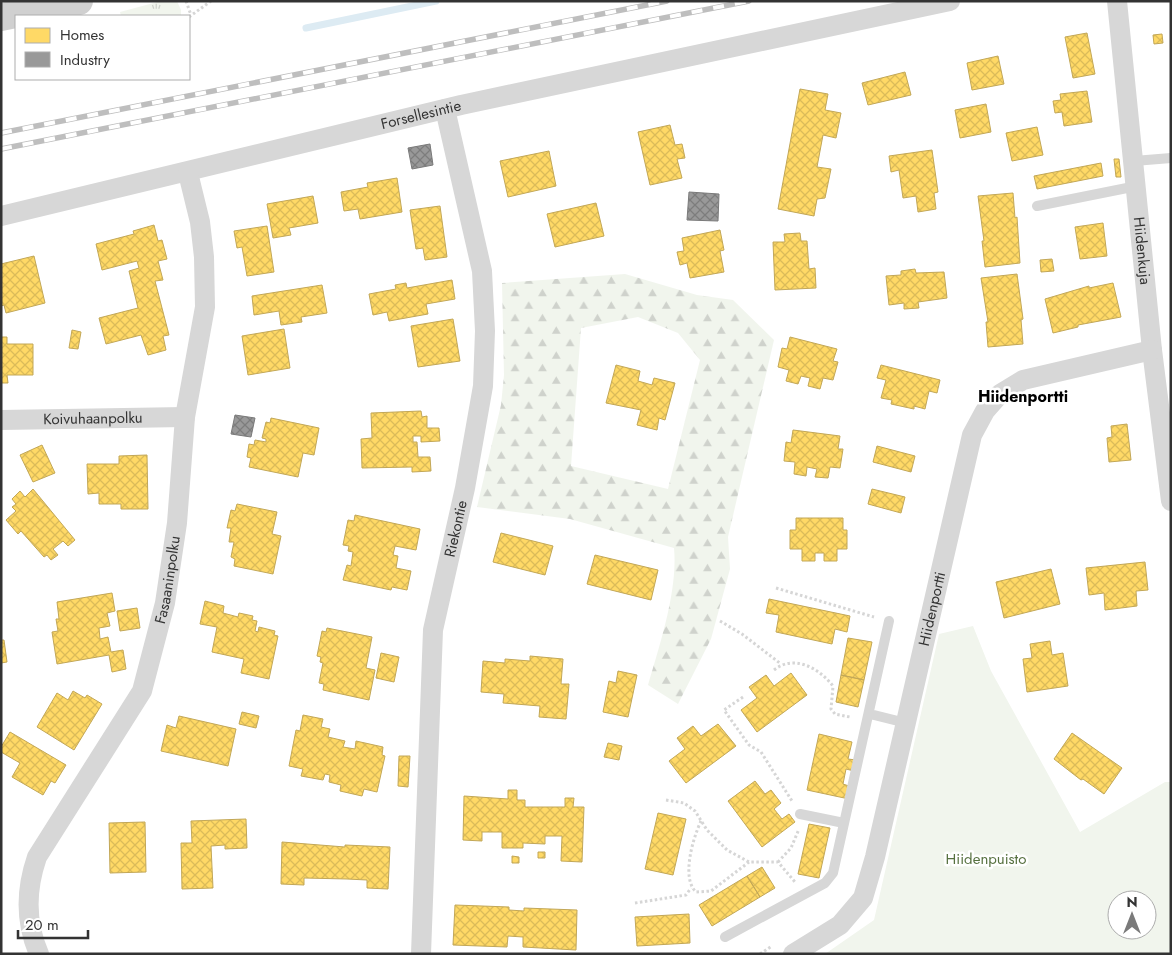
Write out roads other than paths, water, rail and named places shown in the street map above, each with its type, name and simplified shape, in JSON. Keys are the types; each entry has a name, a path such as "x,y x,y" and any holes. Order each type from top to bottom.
{"main road":[{"path":"1,17 79,1"}],"street":[{"name":"Forsellesintie","path":"1,216 188,173 445,109 844,22 950,1"},
{"name":"Hiidenkuja","path":"1117,1 1152,350 1171,501"},
{"name":"Riekontie","path":"421,954 433,630 465,488 483,386 486,330 482,271 445,109"},
{"name":"Fasaaninpolku","path":"39,954 27,901 29,881 37,857 142,691 154,652 165,603 177,523 185,417 205,307 204,257 200,222 188,173"},
{"name":"Hiidenportti","path":"793,954 840,925 863,898 875,857 972,435 985,411 1000,394 1023,380 1152,350"},
{"name":"Koivuhaanpolku","path":"1,420 185,417"}],"lane":[{"path":"1134,161 1171,158"},
{"path":"1037,206 1137,186"},
{"path":"726,937 825,883 833,873 869,717 888,621"},
{"path":"869,717 906,722"},
{"path":"800,814 844,823"}],"waterway":[{"path":"306,28 436,1"}],"railway":[{"path":"1,133 667,1"},
{"path":"1,149 749,1"}],"district":[{"name":"Hiidenportti","path":"1023,396"}],"park label":[{"name":"Hiidenpuisto","path":"986,859"}]}
